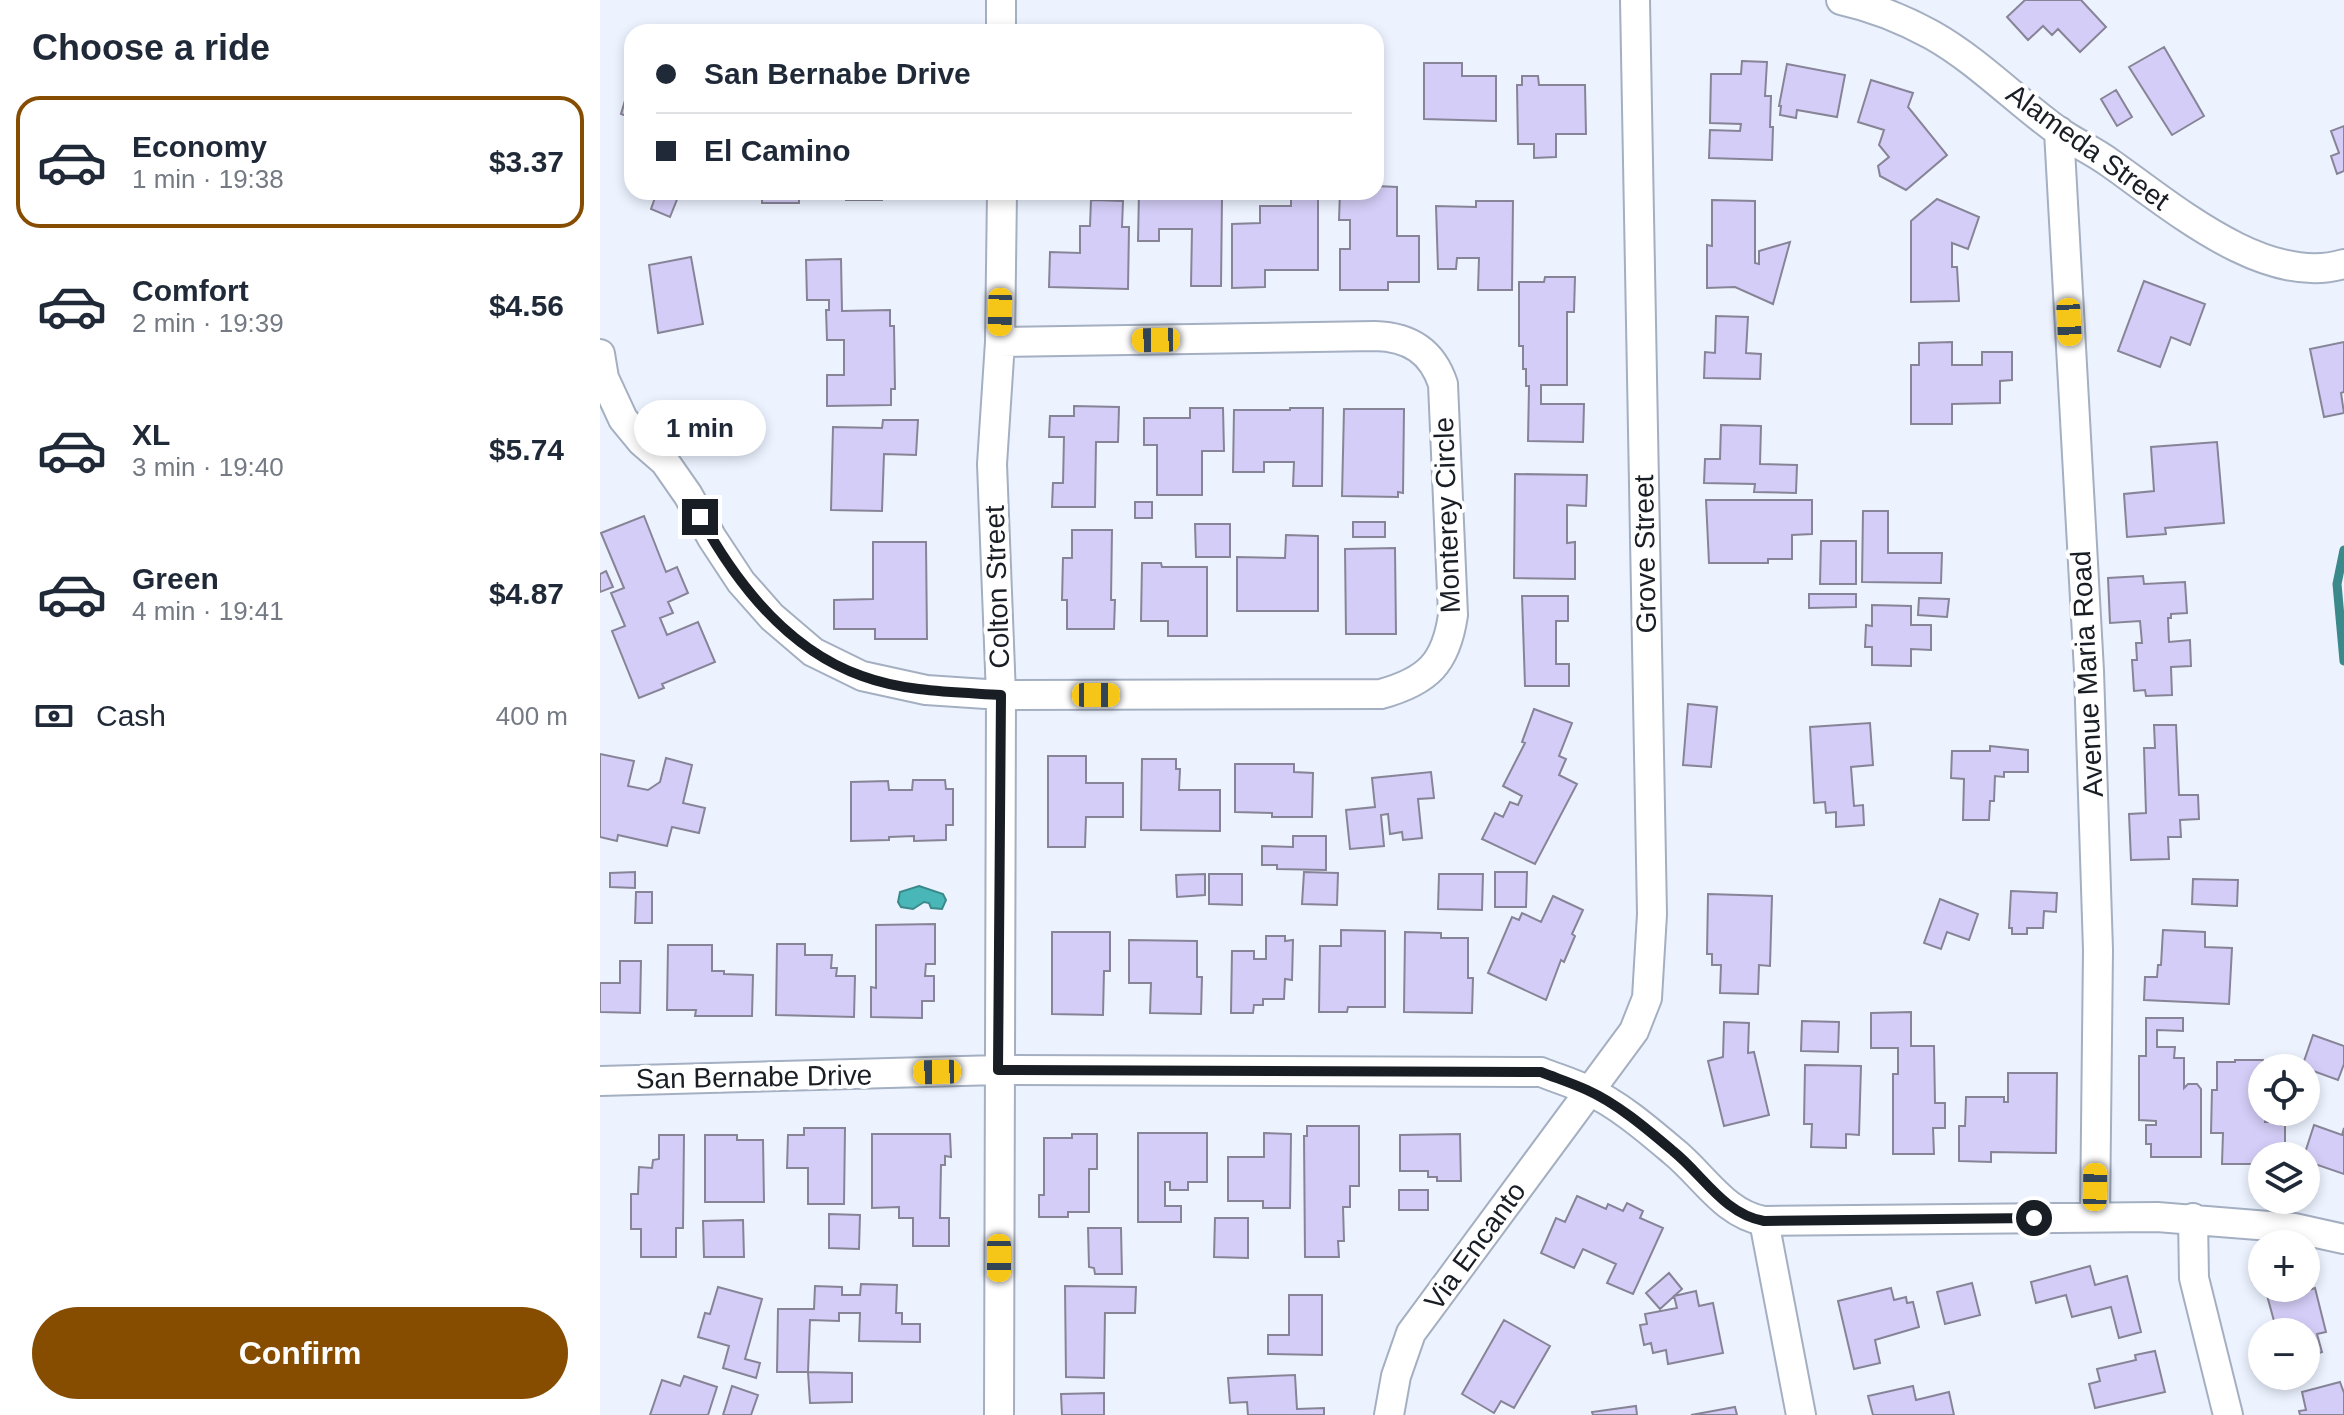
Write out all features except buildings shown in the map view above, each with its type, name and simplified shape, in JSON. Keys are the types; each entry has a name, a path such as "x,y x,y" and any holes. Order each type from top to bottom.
{"street":[{"path":"1001,0 1001,24"},
{"name":"Grove Street","path":"1589,1090 1634,1031 1647,998 1650,969 1652,914 1635,0"},
{"name":"Alameda Street","path":"1841,0 1898,18 1933,35 1972,61 2059,131 2245,252 2279,264 2312,268 2344,264"},
{"name":"Avenue Maria Road","path":"2059,131 2089,671 2098,934 2095,1217"},
{"name":"Colton Street","path":"999,1415 1001,695 992,464 1000,342 1002,200"},
{"name":"Monterey Circle","path":"600,354 604,378 623,419 642,442 665,462 741,582 772,617 813,652 862,676 926,690 1001,695 1381,694 1407,687 1441,658 1449,639 1453,615 1443,384 1436,364 1418,348 1397,337 1375,336 1000,342"},
{"name":"San Bernabe Drive","path":"600,1081 998,1070 1541,1072 1589,1090 1676,1153 1735,1211 1764,1221 2193,1218 2294,1228 2344,1239"},
{"name":"Via Encanto","path":"1389,1415 1396,1376 1411,1333 1589,1090"},
{"path":"2193,1218 2194,1278 2228,1415"},
{"path":"1764,1221 1801,1415"}],"water":[{"path":"919,886 943,894 946,900 942,909 931,908 929,903 924,902 913,909 901,907 898,902 900,892"}],"waterway":[{"path":"2344,550 2337,584 2344,661"}],"route":[{"path":"700,517 741,582 772,617 813,652 862,676 926,690 1001,695 998,1070 1541,1072 1589,1090 1645,1129 1694,1169 1735,1211 1752,1219 2034,1218"}]}
